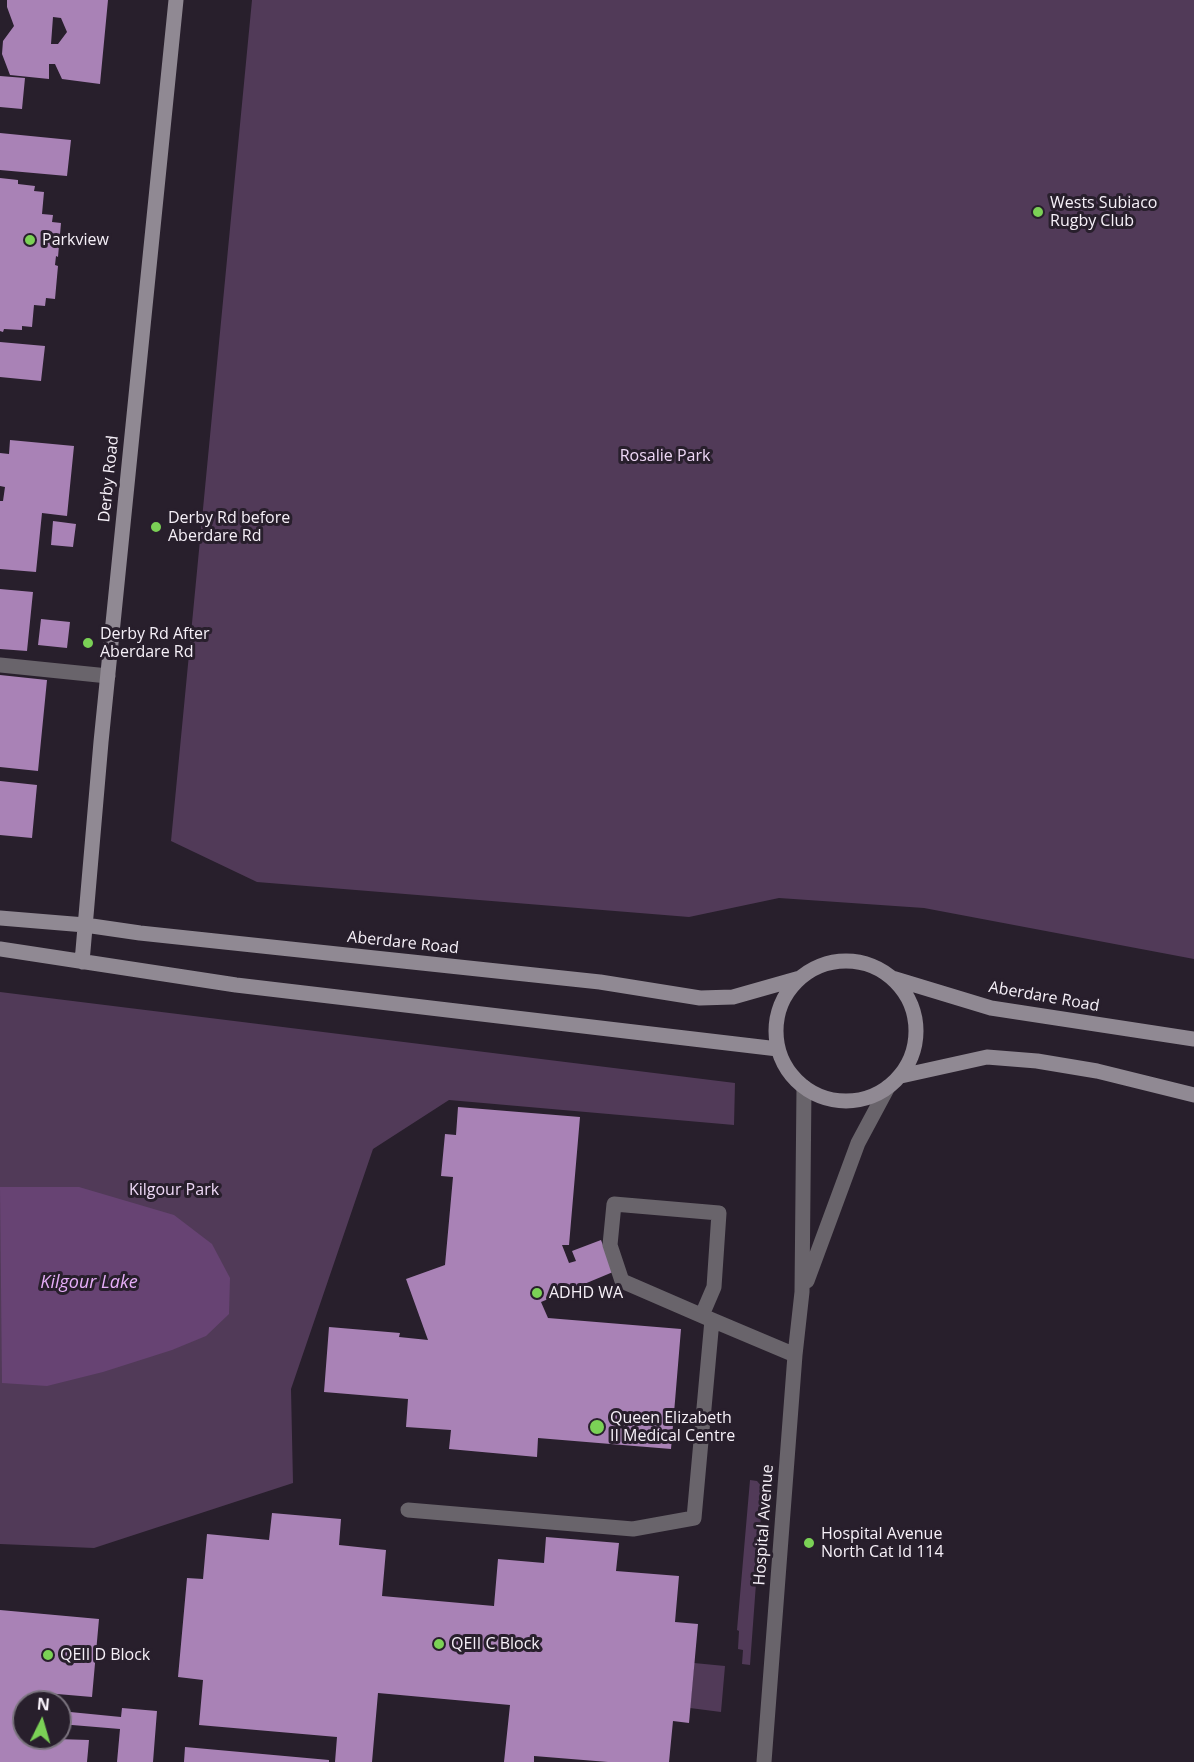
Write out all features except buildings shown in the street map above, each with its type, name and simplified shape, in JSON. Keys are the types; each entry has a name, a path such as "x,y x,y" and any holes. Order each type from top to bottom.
{"main road":[{"name":"Derby Road","path":"82,962 108,676 176,0"},
{"name":"Aberdare Road","path":"0,918 84,925 140,933 600,982 700,998 733,998 800,978"},
{"path":"0,949 247,986 778,1048"},
{"path":"855,962 874,967 892,978 906,994 915,1014 916,1036 912,1057 901,1076 888,1087 868,1098 846,1101 823,1097 804,1087 791,1076 778,1048 776,1029 779,1010 787,993 800,978 826,965 855,962"},
{"name":"Aberdare Road","path":"892,978 991,1008 1194,1039"},
{"path":"901,1076 987,1057 1037,1061 1097,1071 1194,1095"}],"lane":[{"path":"0,664 108,676"},
{"name":"Hospital Avenue","path":"764,1762 795,1355 802,1292 804,1087"},
{"name":"Hospital Avenue","path":"802,1292 858,1143 888,1087"},
{"path":"408,1510 633,1529 694,1518 707,1318 714,1287 719,1213 614,1204 610,1245 622,1281 707,1318 795,1355"}],"green space":[{"name":"Rosalie Park","path":"252,0 1194,0 1194,959 924,908 779,898 689,917 257,882 171,841"},
{"name":"Kilgour Park","path":"0,992 735,1083 734,1125 449,1100 373,1149 291,1389 293,1483 94,1548 0,1544"},
{"path":"750,1480 757,1481 763,1488 750,1665 742,1664 743,1650 738,1649 739,1631 737,1630"},
{"path":"694,1663 725,1666 721,1712 690,1708"}],"water":[{"name":"Kilgour Lake","path":"0,1187 79,1187 174,1215 212,1244 230,1278 229,1314 206,1336 172,1350 103,1372 47,1386 2,1383"}],"place":[{"name":"Wests Subiaco Rugby Club","path":"1038,212"},
{"name":"Parkview","path":"30,240"},
{"name":"Derby Rd before Aberdare Rd","path":"156,527"},
{"name":"Derby Rd After Aberdare Rd","path":"88,643"},
{"name":"ADHD WA","path":"537,1293"},
{"name":"Queen Elizabeth II Medical Centre","path":"597,1427"},
{"name":"Hospital Avenue North Cat Id 114","path":"809,1543"},
{"name":"QEII C Block","path":"439,1644"},
{"name":"QEII D Block","path":"48,1655"}]}
